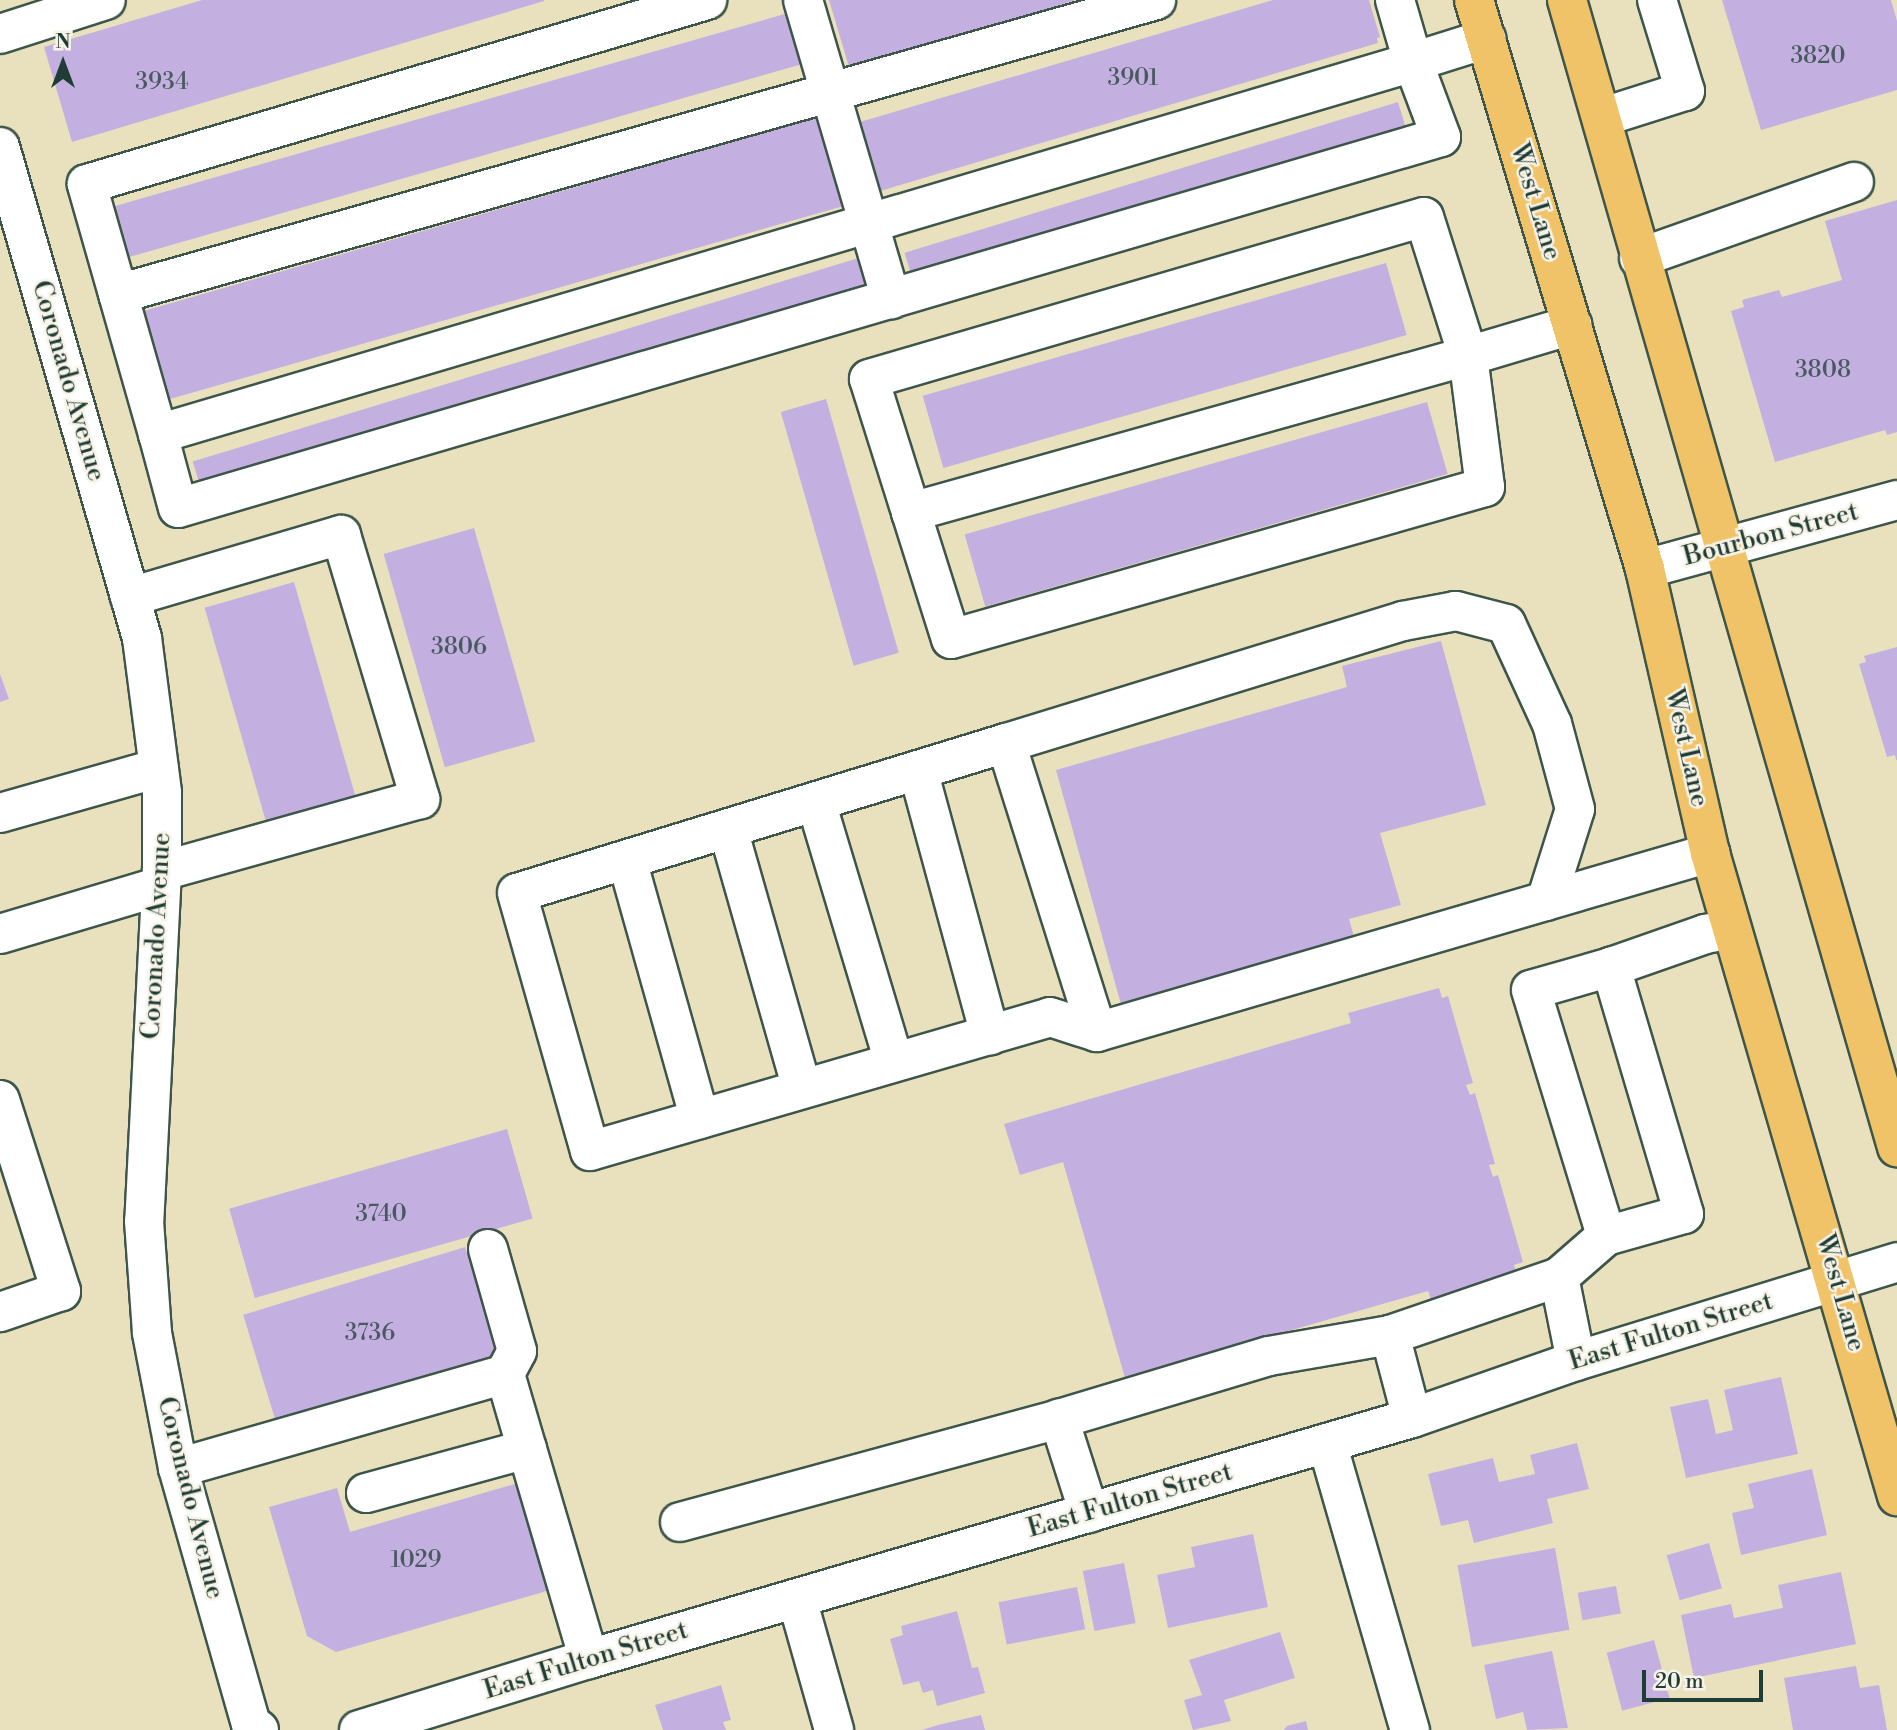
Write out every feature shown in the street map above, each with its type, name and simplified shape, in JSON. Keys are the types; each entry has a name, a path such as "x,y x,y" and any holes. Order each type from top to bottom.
{"main road":[{"name":"West Lane","path":"1474,0 1645,569 1710,853 1897,1496"},
{"path":"1567,0 1602,117 1639,258 1897,1147"}],"street":[{"path":"0,34 106,0"},
{"path":"707,0 86,184 178,508 1441,137 1413,62 1395,0"},
{"path":"803,0 891,299"},
{"path":"118,294 1156,0"},
{"path":"1602,117 1685,90 1657,0"},
{"path":"158,434 1413,62 1486,38"},
{"name":"Coronado Avenue","path":"0,147 142,638 159,768 162,879 144,1221 152,1333 178,1468 251,1724 259,1730"},
{"path":"1639,258 1854,182"},
{"path":"1424,217 1468,356 1485,487 951,639 869,379 1424,217"},
{"path":"911,512 1572,325"},
{"name":"Bourbon Street","path":"1645,569 1897,500"},
{"path":"0,934 162,879 420,799 341,535 130,597"},
{"path":"1546,901 1575,809 1552,724 1506,624 1456,611 1403,621 517,893 590,1151 1050,1017 1097,1032 1546,901 1710,853"},
{"path":"1006,743 1097,1032"},
{"path":"0,813 159,768"},
{"path":"918,770 990,1035"},
{"path":"816,802 894,1062"},
{"path":"728,829 802,1090"},
{"path":"626,860 700,1119"},
{"path":"1606,1236 1531,990 1611,967 1704,934 1732,929"},
{"path":"680,1522 1059,1419 1269,1356 1391,1335 1559,1277 1606,1236 1684,1214 1611,967"},
{"path":"0,1100 12,1178 61,1291 0,1312"},
{"path":"488,1249 517,1351 505,1374 589,1659"},
{"name":"East Fulton Street","path":"359,1730 589,1659 1412,1418 1576,1361 1897,1262"},
{"path":"1559,1277 1576,1361"},
{"path":"1391,1335 1412,1418"},
{"path":"178,1468 505,1374"},
{"path":"1059,1419 1089,1513"},
{"path":"1327,1443 1410,1730"},
{"path":"366,1493 527,1449"},
{"path":"797,1599 834,1730"}],"building":[{"path":"202,0 544,1 72,142 44,47"},
{"path":"829,0 1074,0 1074,1 849,67"},
{"path":"1273,0 1369,0 1380,37 1377,38 1378,43 880,191 860,122"},
{"path":"1722,0 1891,0 1897,21 1897,90 1761,130"},
{"path":"795,11 810,62 129,257 114,206"},
{"path":"1398,102 1409,137 915,288 905,253"},
{"path":"820,117 845,205 164,401 138,312"},
{"path":"1897,200 1897,432 1887,435 1885,430 1775,462 1731,311 1744,307 1742,300 1779,290 1782,297 1842,280 1825,221"},
{"path":"865,256 876,292 204,498 193,462"},
{"path":"1386,263 1407,335 943,468 923,396"},
{"path":"826,399 899,653 854,666 781,412"},
{"path":"1427,402 1448,474 985,607 965,535"},
{"path":"474,528 535,741 445,767 384,554"},
{"path":"294,582 355,795 266,821 205,608"},
{"path":"1441,641 1486,805 1380,833 1401,905 1349,919 1355,940 1122,1008 1056,770 1347,687 1342,666"},
{"path":"1897,647 1896,760 1895,755 1887,757 1859,664 1866,662 1864,656"},
{"path":"0,674 9,699 0,702"},
{"path":"1439,988 1442,998 1448,996 1473,1083 1466,1085 1470,1095 1475,1093 1495,1164 1489,1165 1493,1177 1498,1175 1523,1262 1514,1265 1517,1274 1431,1300 1428,1291 1125,1378 1063,1162 1020,1175 1004,1124 1351,1023 1348,1013"},
{"path":"507,1129 533,1218 255,1298 229,1209"},
{"path":"465,1247 498,1355 276,1423 243,1315"},
{"path":"1781,1377 1798,1454 1686,1478 1670,1407 1708,1399 1716,1434 1733,1430 1724,1390"},
{"path":"1577,1443 1589,1489 1547,1499 1553,1523 1474,1543 1468,1520 1441,1526 1428,1474 1493,1458 1499,1482 1535,1474 1530,1455"},
{"path":"1812,1469 1827,1535 1741,1555 1732,1513 1754,1508 1748,1484"},
{"path":"525,1481 557,1588 336,1652 307,1636 269,1507 337,1488 350,1532"},
{"path":"1253,1534 1268,1607 1168,1628 1157,1575 1195,1567 1191,1547"},
{"path":"1709,1543 1722,1588 1680,1600 1667,1555"},
{"path":"1555,1548 1569,1630 1472,1647 1458,1565"},
{"path":"1124,1563 1136,1623 1094,1631 1083,1571"},
{"path":"1841,1572 1856,1644 1694,1678 1681,1615 1731,1604 1734,1618 1783,1608 1778,1585"},
{"path":"1616,1586 1621,1614 1582,1620 1578,1593"},
{"path":"1077,1587 1085,1629 1007,1644 998,1602"},
{"path":"957,1611 972,1668 978,1667 985,1693 937,1706 933,1690 923,1693 919,1681 903,1685 890,1639 903,1635 901,1626"},
{"path":"1280,1632 1295,1678 1224,1700 1231,1721 1193,1730 1184,1700 1202,1695 1189,1660"},
{"path":"1654,1640 1670,1698 1622,1711 1607,1653"},
{"path":"1552,1651 1568,1728 1527,1730 1523,1712 1496,1719 1484,1665"},
{"path":"1856,1666 1860,1688 1879,1685 1887,1730 1793,1730 1784,1678"},
{"path":"721,1685 731,1720 723,1722 726,1730 663,1730 655,1705"},
{"path":"981,1715 985,1730 922,1730 938,1725"},
{"path":"1306,1721 1308,1730 1284,1730 1287,1726"}]}
